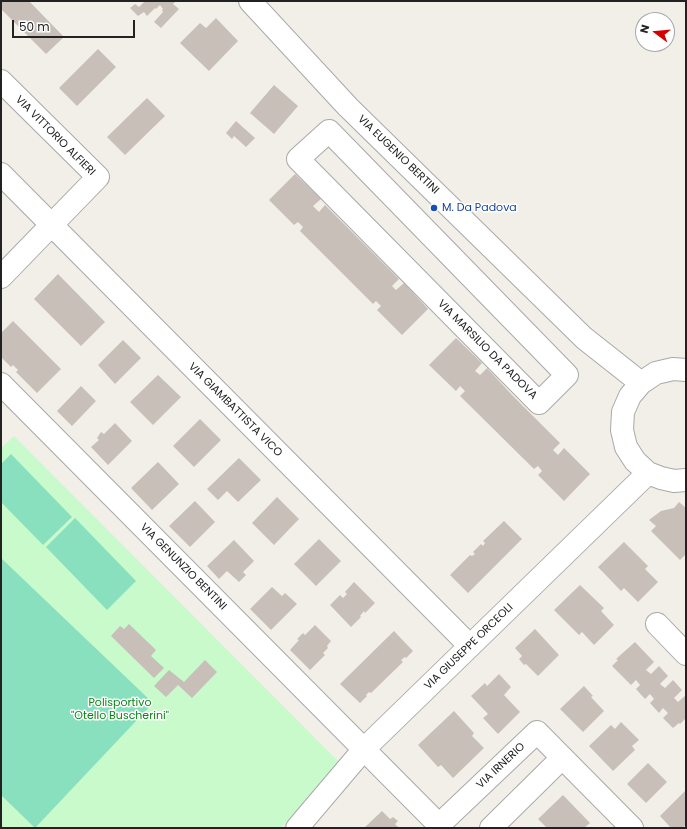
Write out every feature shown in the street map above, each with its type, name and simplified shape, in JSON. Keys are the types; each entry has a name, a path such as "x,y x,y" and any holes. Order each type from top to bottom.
{"street":[{"name":"VIA EUGENIO BERTINI","path":"250,1 348,107 584,338 641,383"},
{"name":"VIA VITTORIO ALFIERI","path":"1,81 98,177 52,225"},
{"name":"VIA MARSILIO DA PADOVA","path":"329,131 567,376 539,403 298,159 329,131 348,107"},
{"name":"VIA GIAMBATTISTA VICO","path":"1,174 470,646"},
{"path":"1,278 52,225"},
{"path":"686,370 673,369 656,373 641,383 630,396 623,412 622,430 626,447 635,462 648,473 660,478 674,481 686,480"},
{"name":"VIA GENUNZIO BENTINI","path":"1,384 440,826"},
{"name":"VIA GIUSEPPE ORCEOLI","path":"297,828 364,749 648,473"},
{"path":"657,624 686,654"},
{"name":"VIA IRNERIO","path":"440,826 537,732 632,828"},
{"path":"491,828 562,758"}],"green space":[{"name":"Polisportivo \"Otello Buscherini\"","path":"14,436 340,763 281,828 1,828 1,448"},
{"path":"11,454 72,517 43,545 1,502 1,464"},
{"path":"75,518 136,581 107,610 46,547"},
{"path":"1,558 153,703 35,828 1,795"}],"building":[{"path":"1,1 29,1 64,37 46,54 1,9"},
{"path":"145,1 174,1 175,2 173,4 179,9 161,28 154,22 163,12 160,5 147,16 144,12 138,16 130,8 135,4 139,7"},
{"path":"216,18 238,41 209,71 180,43 200,23 206,28"},
{"path":"98,49 116,67 77,106 59,88"},
{"path":"274,85 298,106 274,134 250,113"},
{"path":"147,98 165,116 125,155 107,137"},
{"path":"236,121 255,138 246,147 234,136 232,139 226,133"},
{"path":"295,174 321,199 313,206 319,212 325,205 399,279 392,286 396,290 404,283 428,309 402,335 377,310 381,306 376,301 373,304 300,231 303,227 298,222 294,225 269,200"},
{"path":"58,274 105,322 81,346 34,299"},
{"path":"13,321 61,369 37,393 16,372 18,370 13,365 11,367 1,357 1,333"},
{"path":"456,338 482,363 475,371 480,375 487,368 560,443 553,450 558,455 564,448 590,474 564,501 538,475 542,471 538,466 534,469 460,396 465,391 460,386 456,391 429,365"},
{"path":"123,340 141,358 115,384 98,365"},
{"path":"158,375 181,397 153,425 130,402"},
{"path":"81,386 96,401 72,426 57,411"},
{"path":"200,419 221,440 194,467 173,446"},
{"path":"115,423 132,441 108,465 91,447 99,440 97,438 101,432 104,434"},
{"path":"239,458 261,480 238,502 227,491 218,500 207,489"},
{"path":"158,462 179,484 152,510 131,488"},
{"path":"277,497 299,519 274,545 252,523"},
{"path":"195,501 215,522 190,547 169,526"},
{"path":"679,502 686,508 686,554 680,560 651,531 656,526 649,520 661,511 674,508"},
{"path":"504,521 522,539 468,593 450,575 470,555 472,556 475,554 473,552 481,544 483,546 485,543 483,541"},
{"path":"319,539 341,561 316,586 294,564"},
{"path":"234,540 254,561 243,572 246,575 239,582 227,571 219,579 207,566"},
{"path":"624,542 648,566 645,569 658,582 638,602 624,588 621,591 598,567"},
{"path":"354,582 375,603 365,613 364,611 360,616 361,617 351,627 330,605 340,595 343,598 347,594 345,592"},
{"path":"580,585 604,608 601,611 614,625 594,645 582,632 579,635 554,610"},
{"path":"272,587 282,596 285,593 297,604 271,630 250,609"},
{"path":"129,624 156,650 151,656 164,668 154,678 111,636 120,626 124,629"},
{"path":"315,625 331,641 327,646 328,648 323,653 325,655 310,670 290,650 303,633 305,635"},
{"path":"535,629 559,655 538,676 519,659 522,656 515,648"},
{"path":"394,631 413,651 406,658 405,657 401,660 403,662 371,693 369,692 360,703 340,684"},
{"path":"635,642 654,662 646,670 651,674 659,666 668,676 660,684 665,688 673,680 682,690 674,698 678,702 686,695 686,718 673,728 663,718 668,713 663,708 659,713 650,703 654,699 650,694 645,699 636,689 640,685 636,680 631,685 612,666 618,660 616,659"},
{"path":"205,660 217,672 192,698 178,685 166,697 154,686 169,670 184,682"},
{"path":"499,674 511,687 504,695 520,712 498,734 483,718 488,714 471,696 485,683 487,686"},
{"path":"584,686 593,696 591,697 604,711 583,732 560,709"},
{"path":"454,711 474,733 472,736 484,748 453,778 441,765 438,767 418,745"},
{"path":"621,722 639,740 632,746 635,750 613,771 589,746 611,725 615,729"},
{"path":"648,763 667,782 646,803 627,784"},
{"path":"685,791 686,824 683,828 671,828 660,816"},
{"path":"563,795 590,823 584,828 547,828 538,819"},
{"path":"382,811 390,819 393,817 398,821 395,824 399,828 364,828"}],"place":[{"name":"M. Da Padova","path":"434,208"}]}
